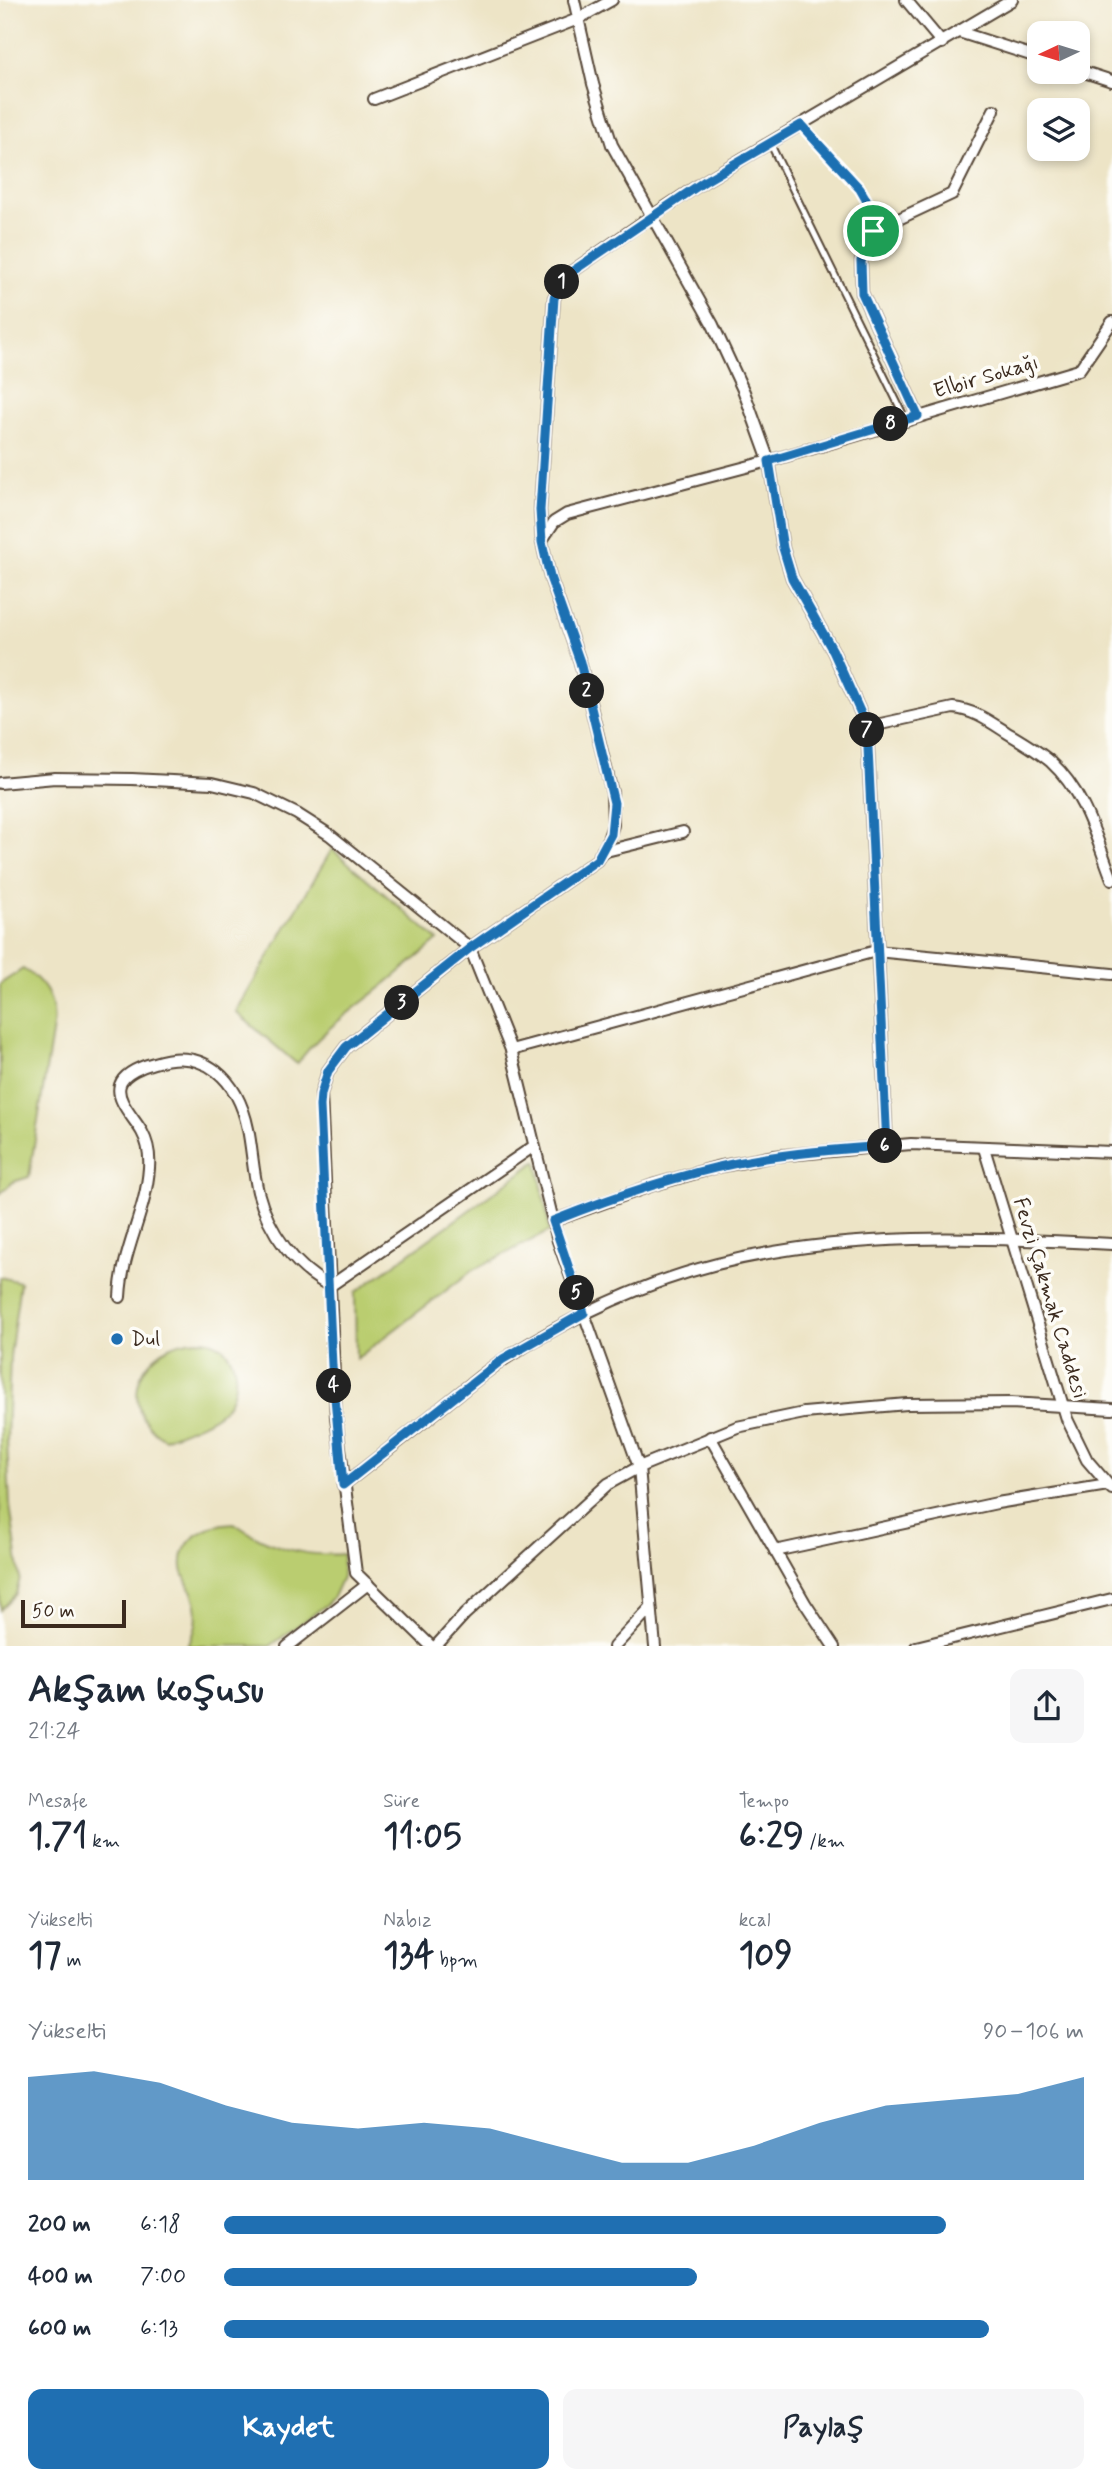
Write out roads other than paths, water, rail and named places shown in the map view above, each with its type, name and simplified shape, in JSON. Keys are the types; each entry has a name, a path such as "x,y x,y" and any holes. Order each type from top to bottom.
{"street":[{"path":"574,0 593,84 612,145 730,359 769,461 783,548 792,578 833,651 867,727 887,1146"},
{"path":"374,99 578,19 612,0"},
{"path":"906,0 942,43"},
{"path":"432,1646 356,1573 343,1485 332,1365 321,1094 328,1071 346,1047 470,948 597,860 613,825 614,803 580,662 550,577 542,542 540,510 554,298 567,275 652,216 1012,0"},
{"path":"959,32 1027,54"},
{"path":"1090,75 1112,81"},
{"path":"918,416 862,293 861,261 873,231 952,194 994,110"},
{"name":"Elbir Sokağı","path":"542,542 548,528 567,514 769,461 1079,370 1110,327"},
{"path":"867,727 953,709 963,709 981,716 1037,751 1070,783 1084,806 1112,879"},
{"path":"0,783 55,778 132,779 212,783 254,793 298,814 330,835 470,948 510,1050 553,1221 639,1467 655,1646"},
{"path":"602,852 683,832"},
{"path":"510,1050 876,951 1112,974"},
{"path":"120,1297 123,1263 141,1209 149,1159 143,1133 120,1096 119,1087 127,1075 175,1057 205,1062 231,1089 245,1117 258,1192 269,1219 300,1266 330,1286"},
{"path":"553,1221 619,1196 717,1167 787,1155 911,1144 1112,1152"},
{"path":"330,1286 534,1146"},
{"name":"Fevzi Çakmak Caddesi","path":"984,1148 1064,1406 1079,1446 1110,1487"},
{"path":"343,1485 503,1359 584,1313 715,1264 785,1250 887,1240 1011,1238 1112,1244"},
{"path":"434,1646 465,1614 608,1484 639,1467 709,1437 760,1421 814,1412 959,1403 1112,1409"},
{"path":"709,1437 805,1603 833,1646"},
{"path":"775,1551 997,1503 1110,1487"},
{"path":"288,1646 368,1584"},
{"path":"920,1646 1112,1599"},
{"path":"615,1646 651,1607"}],"lane":[{"path":"770,144 906,420"}],"place":[{"name":"Dul","path":"117,1339"}]}
